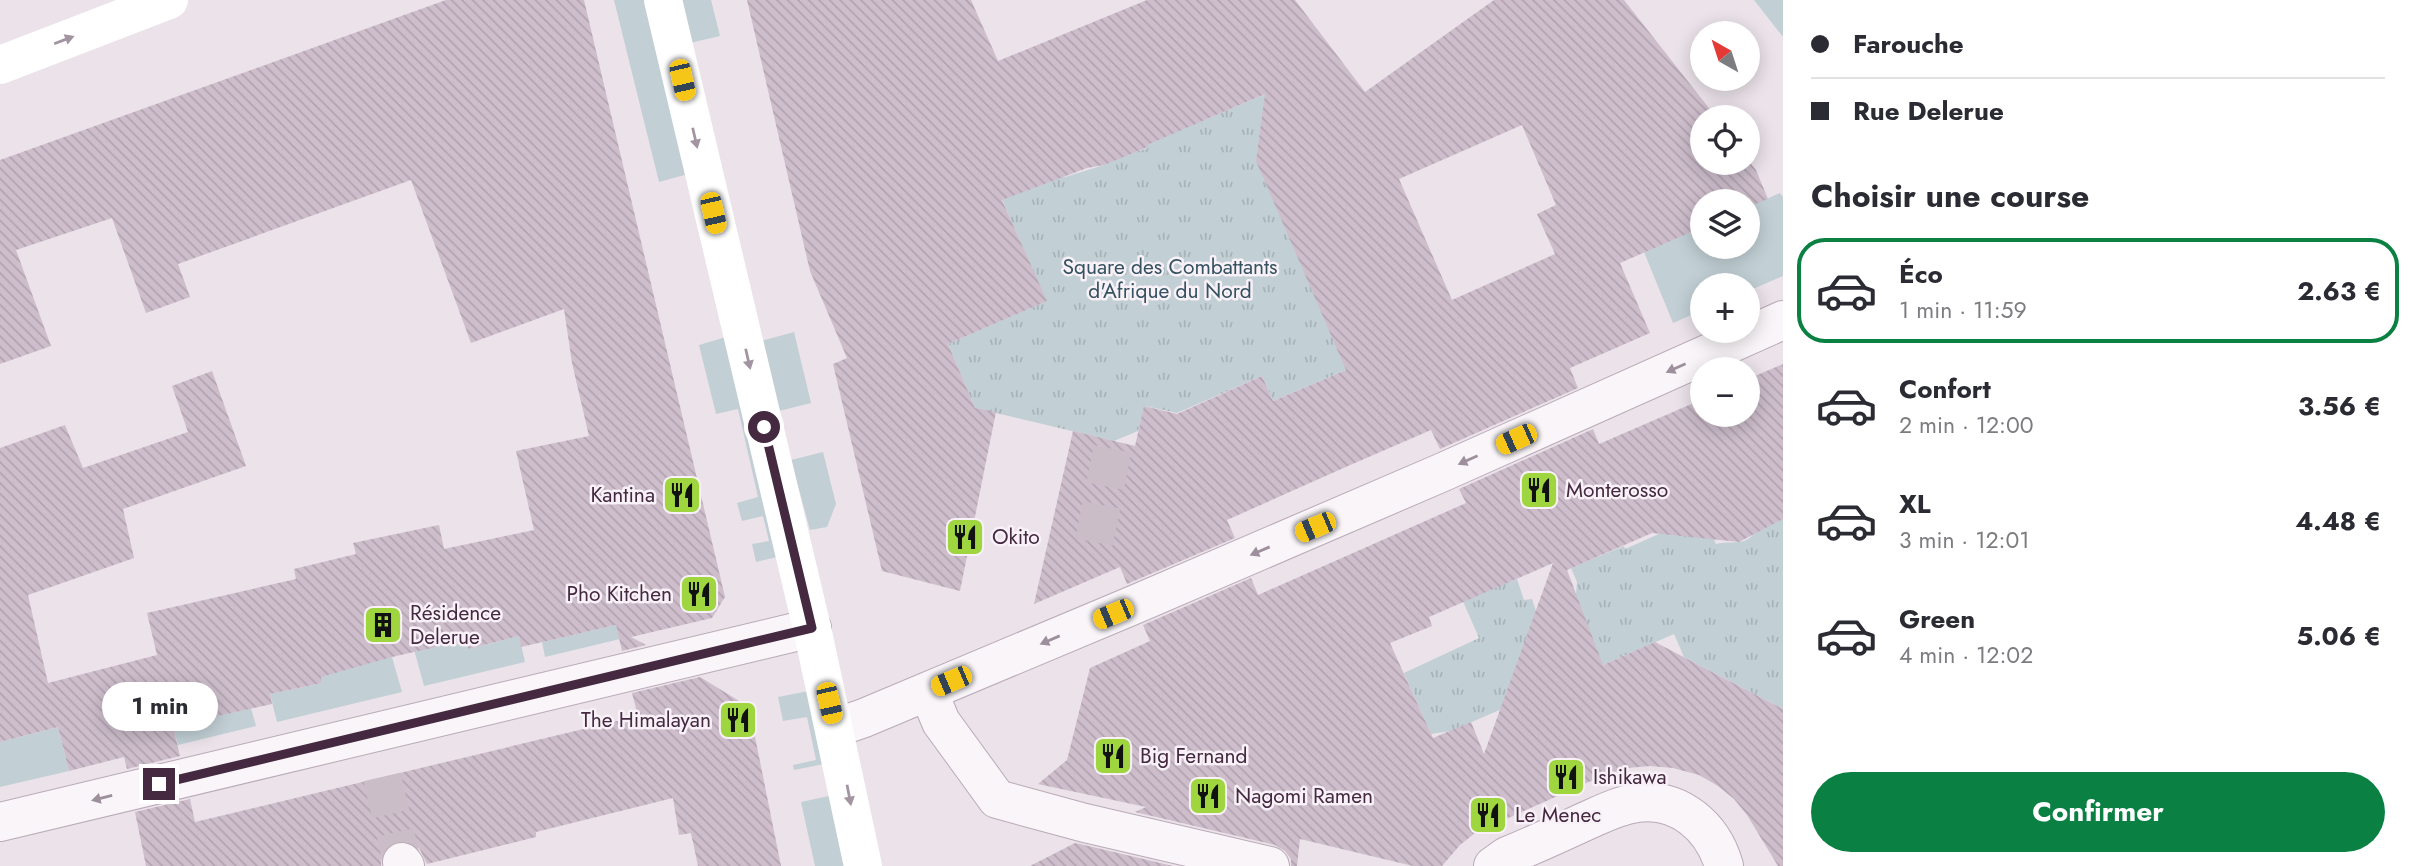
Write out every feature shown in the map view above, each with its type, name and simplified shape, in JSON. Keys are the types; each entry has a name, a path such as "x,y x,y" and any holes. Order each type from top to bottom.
{"main road":[{"path":"0,65 169,0"},
{"path":"663,0 812,628 863,866"}],"street":[{"path":"835,728 1136,604 1783,320"},
{"path":"0,822 812,628"},
{"path":"928,691 941,722 997,799 1085,823 1270,866"},
{"path":"1493,866 1507,856 1613,809 1637,803 1662,804 1695,819 1705,828 1719,850 1724,866"}],"green space":[{"path":"614,0 645,0 688,174 659,182"},
{"path":"680,0 711,0 720,36 690,43"},
{"path":"1754,0 1783,0 1783,37"},
{"name":"Square des Combattants d'Afrique du Nord","path":"1302,78 1355,366 1273,401 1262,376 1177,413 1145,406 1138,431 1114,441 975,408 948,344 1046,301 992,176 1065,177 1104,165 1116,158 1148,148 1144,137 1192,105 1205,120"},
{"path":"1780,193 1783,197 1783,276 1760,286 1760,273 1690,273 1690,316 1673,323 1644,252 1690,233 1690,259 1760,259 1760,202"},
{"path":"794,332 811,403 779,411 761,341"},
{"path":"726,337 777,557 756,562 752,544 769,541 763,516 742,521 737,503 758,497 738,409 716,414 699,345"},
{"path":"823,452 836,504 827,527 810,530 791,460"},
{"path":"1783,485 1783,709 1684,657 1674,634 1451,731 1431,734 1404,673 1479,638 1462,599 1517,579 1524,600 1532,599 1536,611 1576,593 1577,582 1571,568 1624,546 1625,549 1702,515 1716,544 1744,541 1761,525"},
{"path":"616,625 620,639 545,657 542,642"},
{"path":"464,631 468,649 519,636 525,662 424,686 412,642"},
{"path":"392,657 402,692 277,722 270,694 322,683 320,673"},
{"path":"809,691 824,764 794,770 793,765 816,760 807,717 783,721 778,697"},
{"path":"251,708 256,726 178,745 173,726"},
{"path":"58,727 69,771 0,787 0,742"},
{"path":"829,796 844,866 815,866 801,802"}],"building":[{"path":"446,0 584,0 725,597 712,618 631,637 646,645 622,651 616,625 521,647 519,636 468,649 466,640 321,677 322,683 270,694 272,704 173,726 180,756 127,769 124,757 69,771 58,727 0,742 0,448 65,425 83,468 188,432 172,386 212,371 246,466 123,509 134,558 28,595 48,683 157,655 147,613 296,579 294,569 356,554 353,543 439,525 444,549 534,530 516,451 589,436 572,363 564,309 471,343 411,180 178,264 190,297 146,313 112,218 16,250 51,346 0,364 0,160"},
{"path":"747,0 971,0 998,61 1147,0 1295,0 1365,92 1494,0 1624,0 1690,84 1690,91 1696,91 1707,105 1690,105 1690,175 1758,175 1768,199 1760,202 1760,189 1690,189 1690,233 1620,263 1650,333 1570,368 1578,388 1440,449 1431,430 1348,466 1227,520 1235,538 1127,584 1120,567 1034,604 1073,431 1135,446 1144,406 1177,414 1262,376 1273,401 1346,370 1256,161 1265,94 1104,165 1087,168 1002,200 1047,301 948,344 975,408 996,412 960,591 882,571 833,364 847,358 810,271","holes":["1522,125 1556,205 1537,214 1555,254 1452,300 1399,179"]},
{"path":"1783,364 1783,519 1739,542 1652,533 1567,570 1603,665 1655,642 1783,709 1783,866 1778,866 1734,799 1699,775 1673,768 1628,768 1602,776 1475,833 1460,845 1442,866 1413,866 1300,839 1297,866 1291,866 1291,859 1285,851 1275,845 1135,812 1146,807 1038,784 1067,760 1090,668 1150,641 1143,625 1251,578 1258,595 1466,503 1459,489 1593,429 1599,444 1690,405 1690,427 1760,427 1760,374","holes":["1553,563 1484,754 1471,722 1433,738 1390,643 1432,626 1429,617"]},
{"path":"700,677 749,707 781,866 698,866 691,833 679,835 673,798 536,832 536,837 427,864 419,848 400,840 389,844 382,853 381,866 146,866 135,812 190,799 195,822 638,716 632,693"},
{"path":"1075,843 1080,844 1173,866 1030,866"}],"tunnel":[{"path":"1094,542 1114,441"},
{"path":"382,777 402,862"}],"place":[{"name":"Monterosso","path":"1539,490"},
{"name":"Kantina","path":"682,495"},
{"name":"Okito","path":"965,537"},
{"name":"Pho Kitchen","path":"699,594"},
{"name":"Résidence Delerue","path":"383,625"},
{"name":"The Himalayan","path":"738,720"},
{"name":"Big Fernand","path":"1113,756"},
{"name":"Ishikawa","path":"1566,777"},
{"name":"Nagomi Ramen","path":"1208,796"},
{"name":"Le Menec","path":"1488,815"}],"route":[{"path":"159,784 812,628 764,427"}]}
